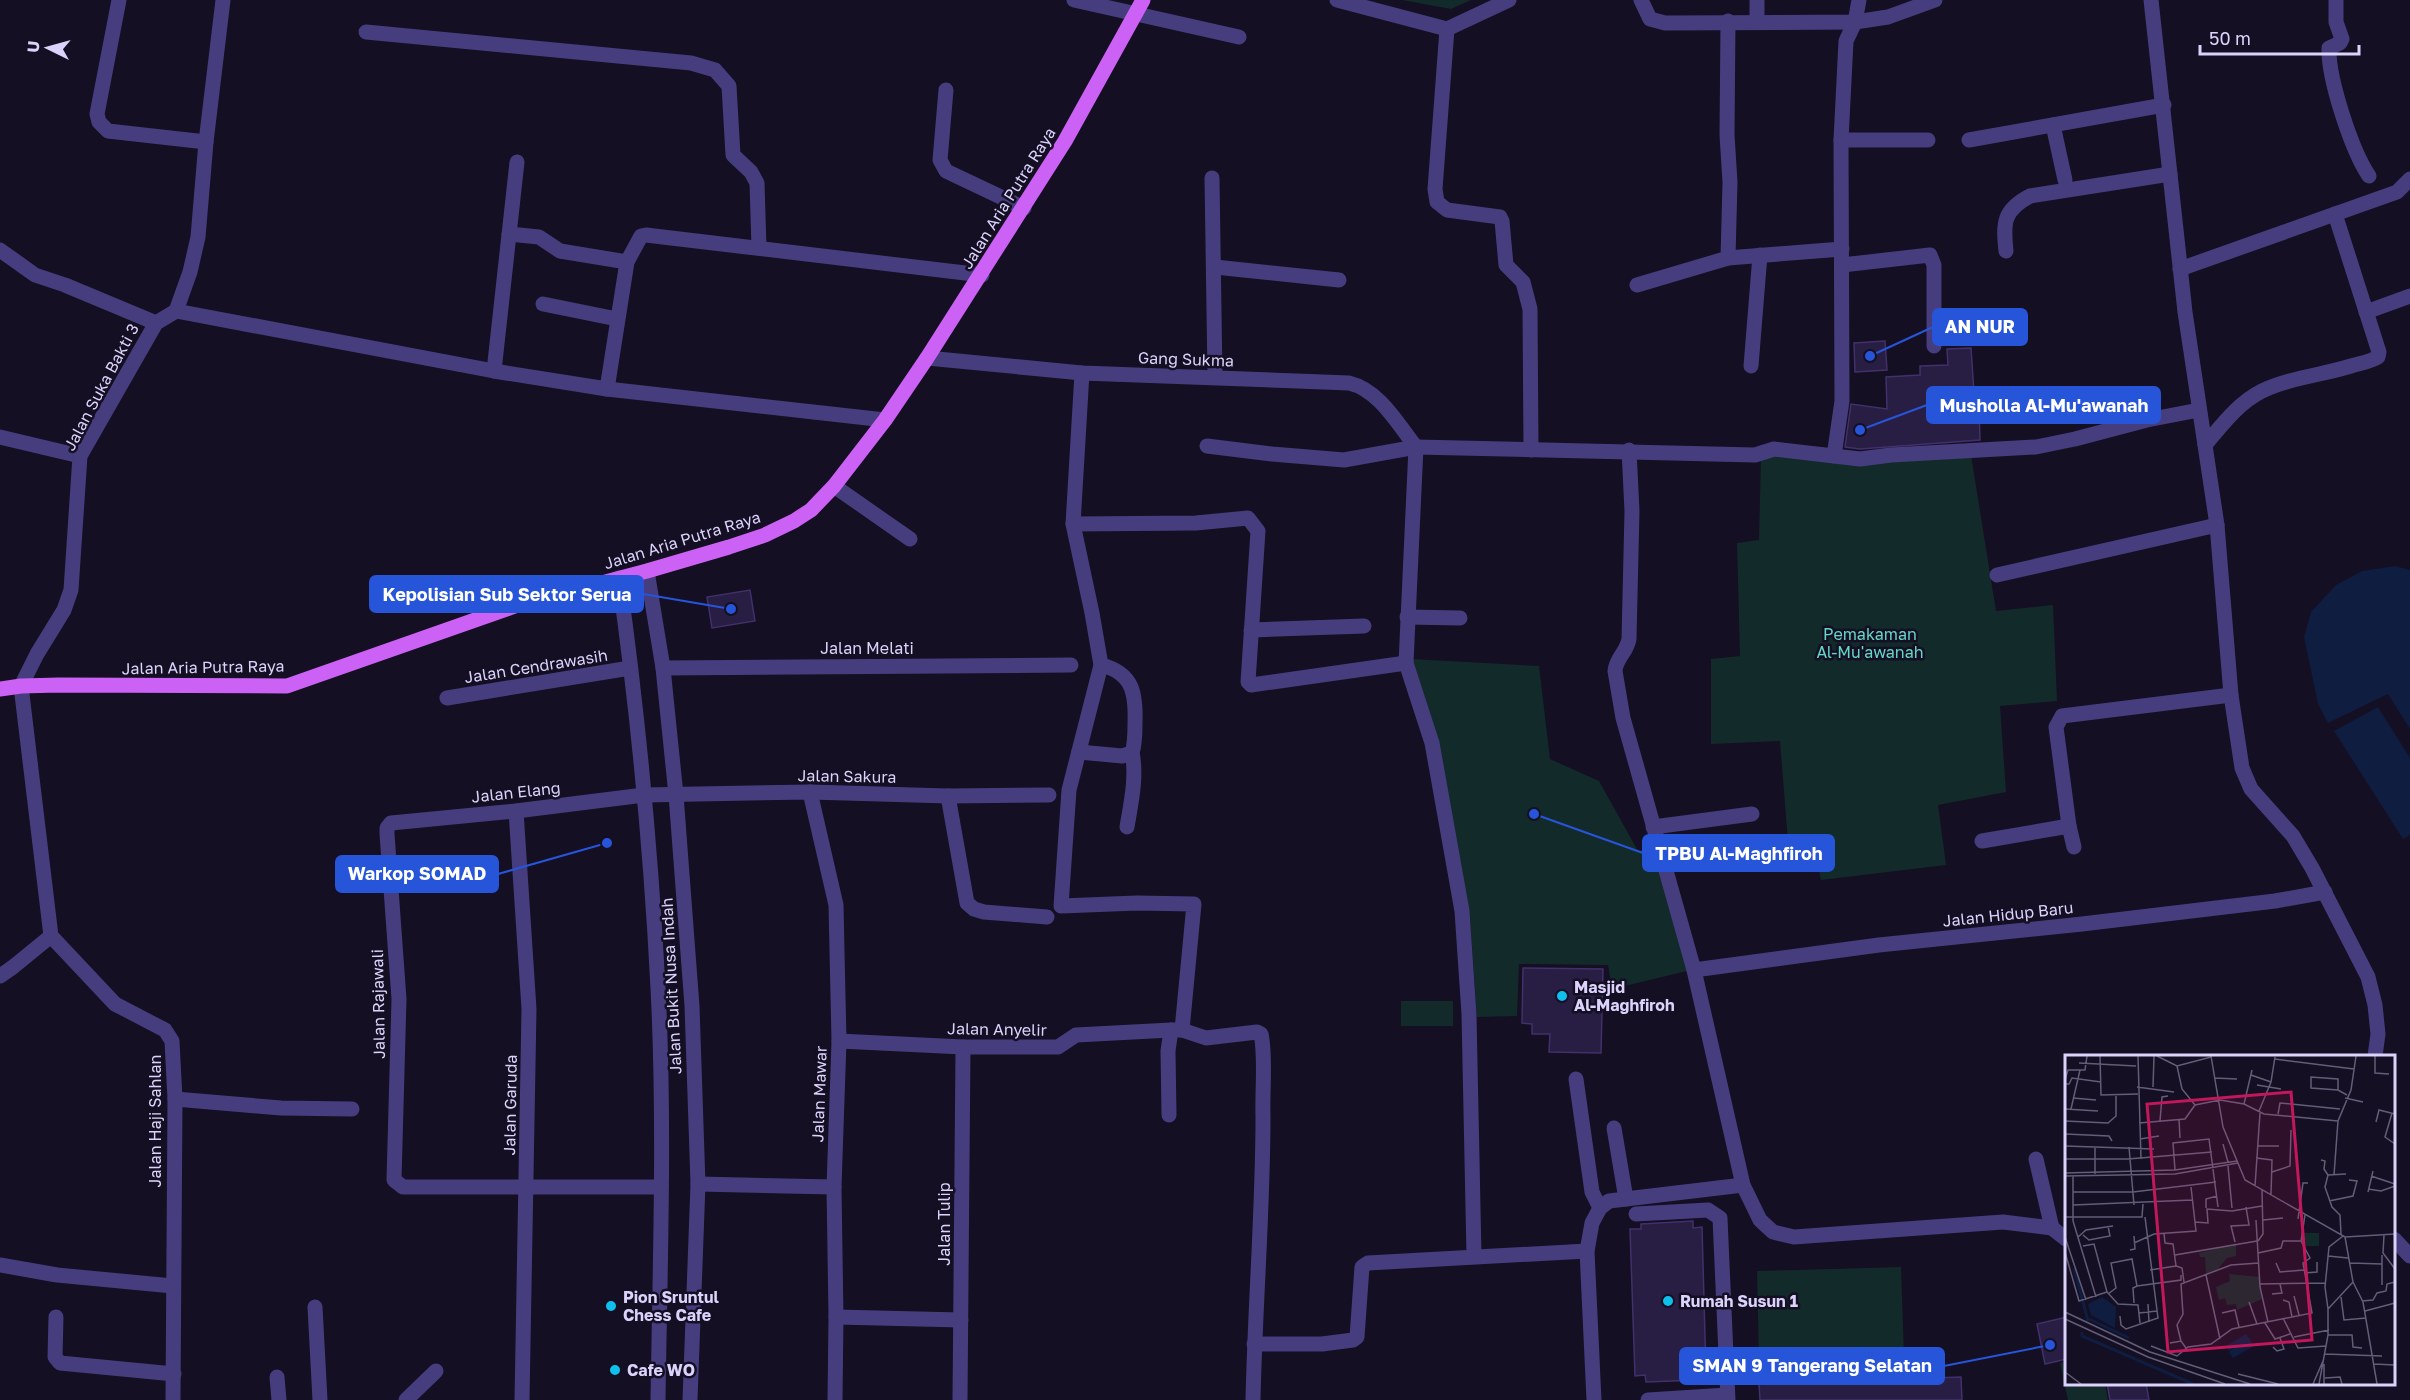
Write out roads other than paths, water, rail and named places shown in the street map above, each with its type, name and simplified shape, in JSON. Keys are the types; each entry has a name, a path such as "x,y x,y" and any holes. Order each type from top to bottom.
{"main road":[{"name":"Jalan Aria Putra Raya","path":"0,689 21,686 287,686 515,606 647,571 765,535 811,510 834,486 885,420 982,275 1065,141 1143,0"}],"street":[{"path":"119,0 97,114 103,127 108,131 206,142"},
{"path":"223,0 206,142 198,237 190,272 176,311 494,371 607,389 885,420"},
{"path":"1074,0 1239,37"},
{"path":"1337,0 1446,28 1509,0"},
{"path":"1641,0 1646,14 1655,22 1855,22 1888,17 1935,0"},
{"path":"1757,0 1757,21"},
{"path":"1834,456 1842,401 1841,140 1845,41 1855,22 1859,0"},
{"path":"2151,0 2180,269 2217,525 2231,695 2242,768 2251,789 2293,836 2325,892 2372,990 2378,1034 2375,1055"},
{"path":"2336,0 2336,22 2342,39 2340,43 2329,48 2331,66 2355,152 2369,176"},
{"path":"1728,21 1727,135 1730,182 1728,258"},
{"path":"1446,28 1435,189 1437,202 1447,210 1500,217 1502,221 1506,265 1523,282 1530,309 1531,450"},
{"path":"366,32 691,63 715,70 729,86 733,155 751,172 757,183 759,248"},
{"path":"946,90 940,160 946,171 1024,208"},
{"path":"1969,140 2164,105"},
{"path":"2053,125 2065,180"},
{"path":"1841,140 1928,140"},
{"path":"494,371 517,162"},
{"path":"2006,251 2004,227 2008,213 2016,203 2030,196 2170,174"},
{"path":"1212,178 1215,377"},
{"path":"2180,269 2397,192 2410,179"},
{"path":"2205,445 2234,411 2247,399 2264,390 2299,379 2326,374 2378,357 2379,352 2335,214"},
{"path":"509,234 539,237 560,251 627,262"},
{"path":"607,389 627,262 641,236 650,234 982,275"},
{"path":"0,250 35,275 156,323"},
{"path":"1751,366 1760,255"},
{"path":"1637,285 1728,258 1760,255 1842,257 1930,255 1934,265 1934,346"},
{"path":"1215,267 1339,280"},
{"path":"2366,312 2410,296"},
{"path":"543,304 617,319"},
{"name":"Jalan Suka Bakti 3","path":"21,686 37,654 64,610 71,590 80,456 156,323 176,311"},
{"name":"Gang Sukma","path":"927,358 1082,374 1349,383 1362,386 1372,393 1416,447"},
{"path":"1082,374 1073,524 1101,665 1069,790 1061,906 1194,904 1176,1030 1168,1051 1169,1115"},
{"path":"1208,446 1344,460 1416,447 1629,450 1755,455 1774,448 1860,459 1891,454 2036,447 2199,410"},
{"path":"0,436 80,456"},
{"path":"1416,447 1406,663 1431,743 1462,911 1469,1014 1474,1256"},
{"path":"1629,450 1632,511 1629,639 1625,651 1616,664 1615,671 1623,718 1694,970 1743,1185 1760,1220 1773,1232 1782,1236 1794,1237 2003,1222 2052,1228 2065,1238"},
{"path":"834,486 910,539"},
{"path":"1073,524 1196,523 1248,518 1258,531 1248,682 1255,686 1406,663"},
{"path":"1997,575 2217,525"},
{"name":"Jalan Bukit Nusa Indah","path":"647,571 663,668 676,795 692,1006 698,1184 690,1400"},
{"name":"Jalan Bukit Nusa Indah","path":"619,578 644,795 658,989 661,1186 658,1400"},
{"path":"1407,617 1460,618"},
{"path":"1251,630 1364,626"},
{"name":"Jalan Melati","path":"663,668 1071,665"},
{"path":"1101,665 1119,672 1132,685 1136,701 1135,745 1132,752 1133,791 1127,827"},
{"name":"Jalan Cendrawasih","path":"447,698 630,668"},
{"path":"0,976 51,936 21,686"},
{"path":"2074,847 2069,826 2056,727 2059,718 2231,695"},
{"path":"1079,752 1122,756 1132,752"},
{"name":"Jalan Sakura","path":"644,795 810,792 948,796 1049,795"},
{"name":"Jalan Mawar","path":"810,792 836,904 839,1041 834,1187 835,1400"},
{"name":"Jalan Elang","path":"391,823 516,811 644,795"},
{"path":"948,796 968,903 974,909 984,912 1047,917"},
{"name":"Jalan Garuda","path":"516,811 529,1009 522,1400"},
{"path":"1653,826 1752,814"},
{"name":"Jalan Rajawali","path":"391,823 387,828 387,834 399,999 393,1174 398,1184 403,1187 527,1186"},
{"path":"1982,841 2069,826"},
{"name":"Jalan Hidup Baru","path":"1694,970 1879,945 2275,901 2325,892"},
{"name":"Jalan Haji Sahlan","path":"51,936 115,1004 165,1030 172,1041 175,1099 173,1400"},
{"name":"Jalan Anyelir","path":"839,1041 963,1047 1058,1047 1076,1035 1176,1030 1206,1038 1257,1032 1261,1034 1263,1147 1259,1278 1254,1344"},
{"name":"Jalan Tulip","path":"960,1400 963,1047"},
{"path":"1576,1078 1592,1192 1600,1208"},
{"path":"175,1099 281,1108 351,1109"},
{"path":"1614,1128 1626,1199"},
{"path":"2036,1159 2052,1228"},
{"path":"698,1184 834,1187"},
{"path":"1594,1400 1587,1251 1592,1222 1600,1208 1609,1201 1743,1185"},
{"path":"527,1186 661,1186"},
{"path":"1636,1214 1708,1210 1720,1218 1727,1398 1648,1400"},
{"path":"2395,1240 2410,1256"},
{"path":"1253,1400 1254,1344 1322,1344 1353,1340 1357,1337 1362,1267 1368,1263 1587,1251"},
{"path":"0,1265 57,1275 173,1286"},
{"path":"315,1307 320,1400"},
{"path":"56,1317 55,1357 60,1363 174,1374"},
{"path":"836,1317 962,1320"},
{"path":"1725,1371 1870,1369"},
{"path":"406,1400 436,1371"},
{"path":"277,1377 279,1400"}],"water":[{"path":"2395,566 2410,570 2410,729 2388,694 2328,723 2318,704 2304,637 2311,612 2336,585 2362,571"},
{"path":"2378,707 2410,758 2410,835 2403,839 2334,731"}],"place":[{"name":"AN NUR","path":"1870,356"},
{"name":"Musholla Al-Mu'awanah","path":"1860,430"},
{"name":"Kepolisian Sub Sektor Serua","path":"731,609"},
{"name":"TPBU Al-Maghfiroh","path":"1534,814"},
{"name":"Warkop SOMAD","path":"607,843"},
{"name":"Masjid Al-Maghfiroh","path":"1562,996"},
{"name":"Rumah Susun 1","path":"1668,1301"},
{"name":"Pion Sruntul Chess Cafe","path":"611,1306"},
{"name":"SMAN 9 Tangerang Selatan","path":"2050,1345"},
{"name":"Cafe WO","path":"615,1370"}],"park label":[{"name":"Pemakaman Al-Mu'awanah","path":"1870,643"}]}
